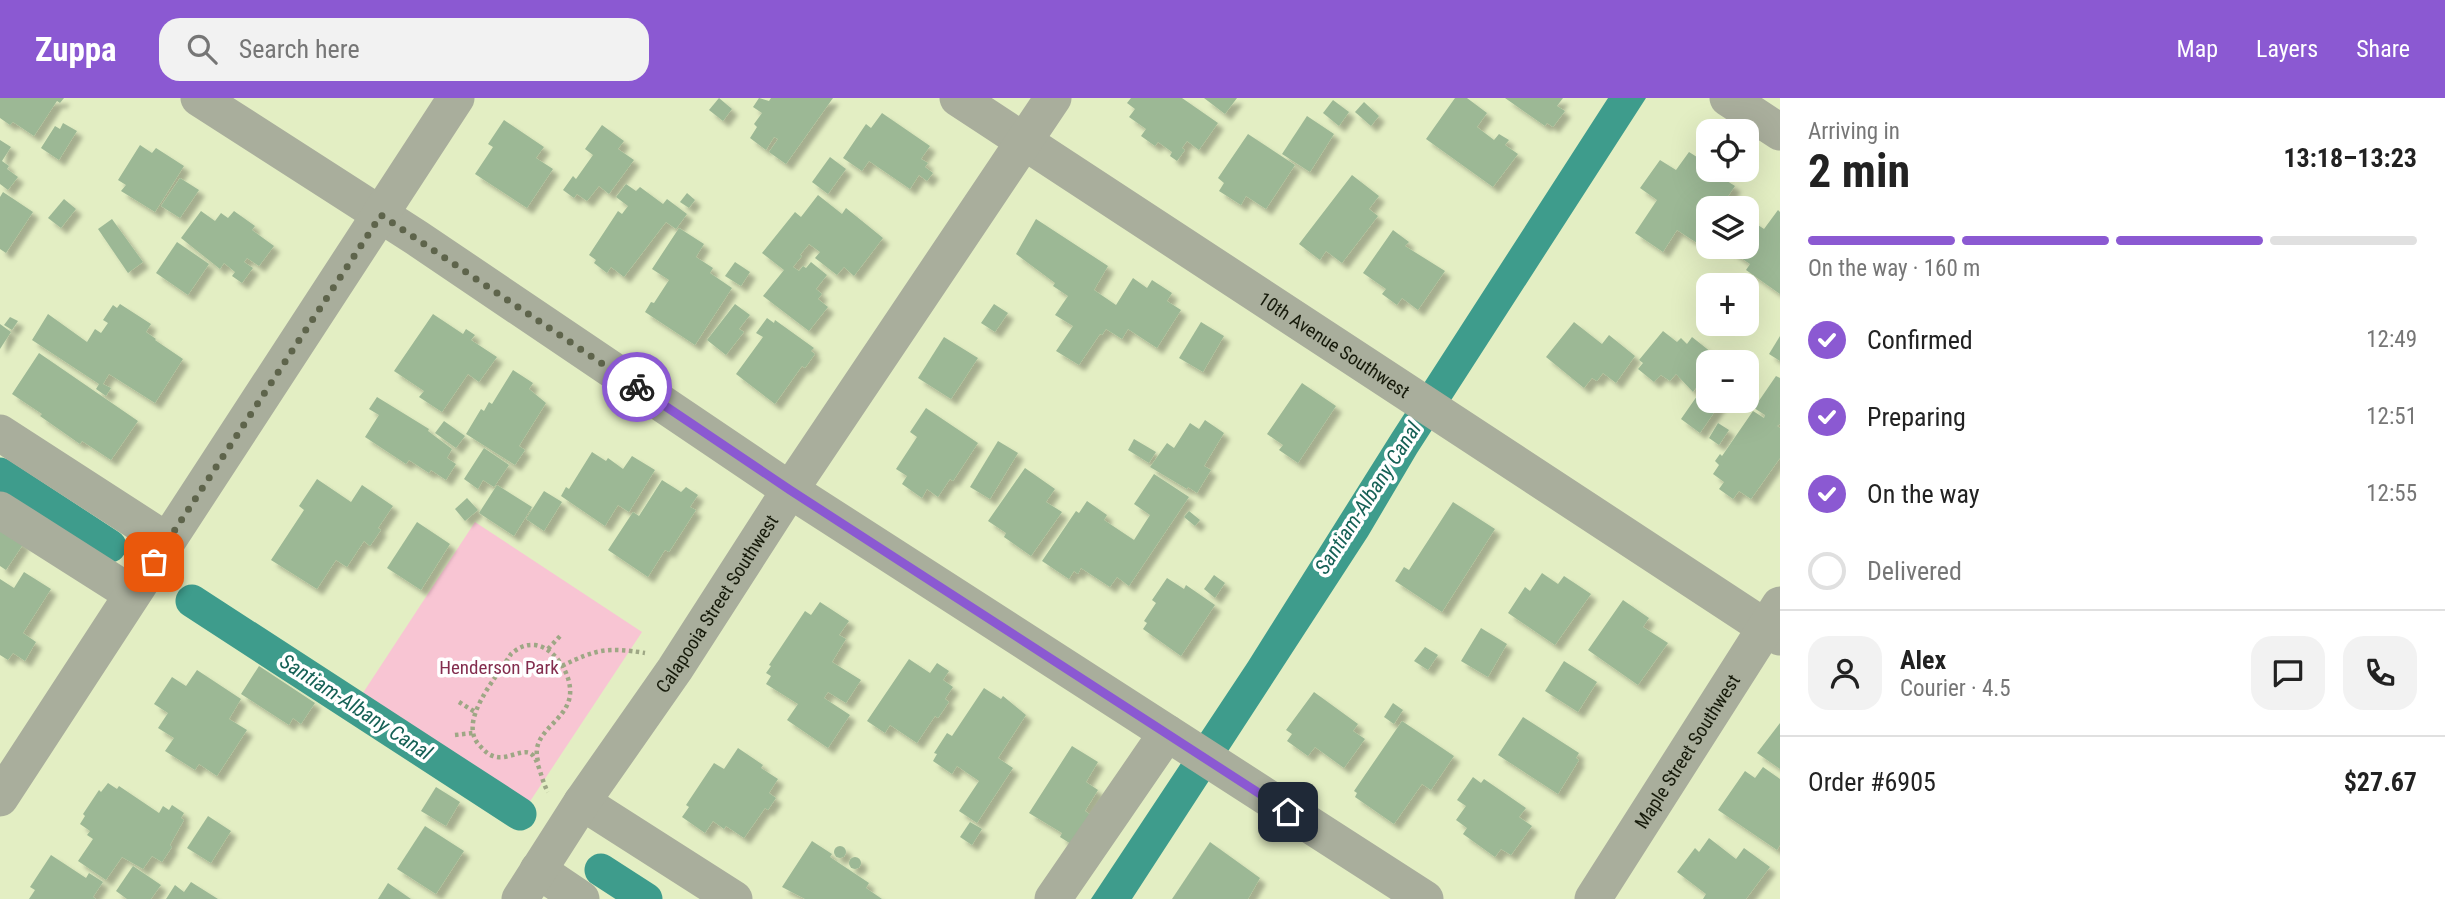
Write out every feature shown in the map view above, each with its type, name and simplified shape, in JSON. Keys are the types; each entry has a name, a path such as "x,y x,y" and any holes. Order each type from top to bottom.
{"street":[{"path":"199,98 381,215 790,490 1425,899"},
{"path":"0,798 456,98"},
{"name":"10th Avenue Southwest","path":"958,98 1427,407 1775,623"},
{"name":"Calapooia Street Southwest","path":"529,885 682,659 790,490 1053,98"},
{"path":"1728,98 1780,132"},
{"path":"0,433 167,541"},
{"path":"0,510 132,594"},
{"name":"Maple Street Southwest","path":"1593,899 1775,623"},
{"path":"1053,899 1174,738"},
{"path":"575,814 734,899"},
{"path":"529,885 582,899"}],"path":[{"path":"548,649 561,635"},
{"path":"538,761 532,754 524,752 500,758 489,755 476,742 473,733 475,712 511,654 518,648 533,645 548,649 562,666 568,680 570,699 537,745 540,780 575,814"},
{"path":"562,666 581,656 617,648 682,659"},
{"path":"459,702 475,712"},
{"path":"455,735 473,733"}],"green space":[{"name":"Henderson Park","path":"475,522 642,632 523,812 357,702"}],"water":[{"path":"1608,98 1646,98 1417,453 1368,536 1132,899 1091,899 1248,662"}],"building":[{"path":"0,98 64,98 60,103 57,101 34,136 13,122 10,125 0,118"},
{"path":"719,98 732,109 723,121 709,110"},
{"path":"759,98 769,101 771,98 833,98 786,164 769,152 778,139 774,137 766,150 750,138 757,127 754,124 762,113 753,107"},
{"path":"1131,98 1182,98 1218,123 1199,150 1187,141 1182,148 1185,150 1177,161 1170,156 1172,152 1158,142 1155,146 1141,136 1146,129 1129,117 1135,109 1127,103"},
{"path":"1204,98 1237,98 1225,114"},
{"path":"1455,98 1467,98 1487,113 1477,127 1494,140 1499,134 1509,140 1505,145 1518,154 1493,187 1426,139"},
{"path":"1505,98 1563,98 1557,106 1565,111 1553,127 1547,123 1545,126"},
{"path":"1333,100 1349,112 1339,126 1323,113"},
{"path":"1364,102 1379,116 1371,126 1355,112"},
{"path":"882,113 930,146 921,159 928,163 925,167 933,173 927,181 919,175 910,189 869,161 862,171 843,158 866,124 871,128"},
{"path":"1307,116 1334,134 1310,172 1282,154"},
{"path":"504,120 544,147 536,158 553,169 527,208 475,174 493,147 488,144"},
{"path":"63,123 77,131 59,160 41,148 55,126 60,129"},
{"path":"602,125 624,141 618,149 634,160 609,194 599,186 587,201 577,194 574,198 563,190 573,176 576,179 593,155 585,149"},
{"path":"1248,134 1295,165 1266,209 1246,196 1241,205 1219,191 1224,183 1218,178"},
{"path":"0,140 11,147 2,161 9,166 7,169 18,177 8,190 0,184"},
{"path":"140,145 152,153 156,148 184,166 155,212 121,191 126,185 118,180"},
{"path":"1689,152 1696,156 1696,182 1729,182 1735,186 1728,196 1696,196 1696,242 1677,230 1663,252 1635,233 1657,200 1640,188 1660,160 1676,170"},
{"path":"830,157 846,169 828,194 812,182"},
{"path":"1352,175 1379,196 1369,209 1378,216 1342,263 1326,251 1320,260 1299,244"},
{"path":"180,178 199,190 180,218 161,206"},
{"path":"626,184 636,191 640,187 663,204 667,199 687,214 676,229 666,222 624,277 611,267 607,273 594,263 596,260 589,255 618,211 622,214 628,206 616,197"},
{"path":"3,192 33,212 6,253 0,249 0,197"},
{"path":"687,193 695,200 689,208 680,202"},
{"path":"818,195 842,214 846,208 883,238 854,276 844,267 837,275 815,258 820,252 809,244 800,255 802,256 793,267 799,271 811,262 827,275 816,289 822,294 818,299 828,307 809,331 763,296 784,270 762,253 795,212 801,217"},
{"path":"64,199 76,209 61,228 48,218"},
{"path":"1778,210 1780,294 1759,279 1759,273 1746,270 1750,264 1743,259 1759,259 1759,226 1764,229"},
{"path":"201,211 215,221 221,213 228,218 234,211 255,226 252,230 274,246 259,266 247,258 244,262 253,268 242,283 232,276 235,272 224,263 220,269 181,238"},
{"path":"112,219 143,262 128,273 98,229"},
{"path":"1036,219 1108,266 1094,290 1116,305 1133,278 1147,288 1152,280 1172,293 1167,301 1181,310 1157,348 1128,329 1122,339 1106,329 1079,365 1056,351 1073,326 1055,315 1068,296 1016,254"},
{"path":"679,228 704,244 696,257 713,268 710,273 732,288 695,345 645,312 669,280 652,269"},
{"path":"1393,230 1409,242 1405,246 1445,271 1418,310 1402,298 1397,305 1382,294 1386,289 1363,273"},
{"path":"177,242 209,264 188,295 156,273"},
{"path":"735,262 750,272 741,286 725,276"},
{"path":"120,304 151,324 146,332 183,359 155,403 109,374 103,384 111,388 106,396 96,389 99,384 32,340 48,314 87,342 95,329 101,333 108,323 103,320 113,305 117,308"},
{"path":"735,304 750,315 739,329 744,332 726,355 707,340"},
{"path":"994,304 1008,313 995,332 981,323"},
{"path":"433,314 463,334 466,329 475,335 471,340 497,357 479,382 468,374 442,412 419,397 424,391 394,371"},
{"path":"10,317 18,321 12,330 4,325"},
{"path":"767,318 774,323 775,320 814,348 811,351 815,354 805,368 802,366 775,404 736,374 763,337 756,333"},
{"path":"1201,322 1224,336 1203,372 1179,358"},
{"path":"1574,322 1602,344 1609,335 1635,356 1616,383 1603,373 1597,381 1592,378 1584,388 1546,357"},
{"path":"0,324 11,332 0,349"},
{"path":"1663,331 1677,342 1681,338 1687,344 1692,337 1708,350 1696,350 1696,388 1693,392 1676,374 1670,381 1661,375 1654,382 1638,369 1643,363 1639,360"},
{"path":"1780,336 1780,361 1769,354"},
{"path":"944,337 978,358 951,399 918,378"},
{"path":"39,353 138,421 111,460 82,441 80,444 12,394"},
{"path":"513,370 533,383 529,389 546,403 519,446 525,450 515,465 466,434 481,409 484,411 489,402 492,404"},
{"path":"1776,376 1780,378 1780,424 1777,426 1780,428 1780,458 1751,499 1739,491 1733,499 1719,489 1724,482 1713,474 1719,465 1715,461 1720,454 1722,456 1752,413 1764,418 1765,415 1759,411 1759,401"},
{"path":"1302,383 1336,406 1298,463 1279,450 1283,445 1267,434"},
{"path":"377,397 429,429 428,431 452,449 447,458 456,464 446,480 409,460 406,464 365,437 379,415 369,409"},
{"path":"1696,397 1696,413 1714,413 1700,433 1681,419"},
{"path":"926,408 978,443 953,481 950,479 938,497 927,489 922,498 902,484 907,476 896,469 917,437 910,432"},
{"path":"1205,420 1224,433 1204,466 1211,470 1197,493 1150,467 1167,443 1174,448 1190,423 1199,429"},
{"path":"444,421 465,436 456,448 435,433"},
{"path":"1718,423 1729,430 1719,445 1709,438"},
{"path":"1134,439 1156,452 1149,463 1128,450"},
{"path":"998,441 1018,453 990,499 970,487"},
{"path":"484,448 509,465 494,487 483,480 478,489 464,479"},
{"path":"592,452 606,461 608,458 623,469 632,456 655,470 629,512 618,505 605,526 561,496 566,487 569,489"},
{"path":"1025,468 1055,489 1046,502 1062,512 1031,556 1004,537 1006,533 988,521"},
{"path":"1154,474 1189,497 1129,586 1117,577 1110,587 1081,568 1078,574 1074,571 1069,579 1042,561 1076,511 1079,513 1087,501 1107,515 1104,520 1134,540 1150,515 1134,504"},
{"path":"317,479 351,502 362,485 393,506 370,546 364,541 347,567 336,560 317,589 271,560 304,510 299,506"},
{"path":"662,480 681,492 686,487 698,495 690,507 696,510 669,552 665,550 648,577 608,550 633,512 639,516"},
{"path":"497,485 532,507 514,536 479,513"},
{"path":"544,491 562,502 544,531 526,519"},
{"path":"467,498 478,510 465,521 455,509"},
{"path":"1453,502 1495,529 1442,612 1395,581 1404,567 1409,570"},
{"path":"1189,511 1200,520 1195,526 1184,517"},
{"path":"417,522 450,544 421,590 387,568"},
{"path":"0,528 24,543 6,570 0,566"},
{"path":"24,572 51,589 23,633 36,642 25,661 13,653 8,660 0,655 0,579 14,588"},
{"path":"1542,573 1558,584 1564,576 1591,594 1555,645 1508,613 1525,587 1530,591"},
{"path":"1214,575 1225,583 1215,598 1204,589"},
{"path":"1167,578 1184,589 1186,585 1215,605 1181,656 1143,629 1147,623 1144,621 1156,603 1152,600"},
{"path":"1623,600 1649,618 1643,627 1668,643 1638,685 1588,650"},
{"path":"820,602 849,621 839,635 846,639 832,662 861,680 846,703 828,692 824,698 850,715 828,748 787,720 798,704 766,684 771,676 766,673 771,666 769,665 805,611 811,615"},
{"path":"1481,628 1507,644 1488,677 1461,661"},
{"path":"1425,647 1438,655 1428,670 1414,661"},
{"path":"909,659 930,673 937,663 949,671 943,680 953,687 945,699 949,702 938,718 935,716 917,743 890,725 885,733 867,721"},
{"path":"1564,661 1597,682 1578,712 1545,691"},
{"path":"259,666 315,703 301,724 293,718 289,725 241,694"},
{"path":"197,670 241,699 229,719 247,730 217,776 199,764 195,770 165,751 174,738 158,728 168,713 154,704 172,677 186,686"},
{"path":"984,688 1001,699 1003,696 1026,715 998,758 1013,768 977,823 959,811 979,781 957,766 952,774 933,761 937,754 934,753 947,733 952,736"},
{"path":"1314,692 1358,724 1353,731 1365,739 1344,768 1315,747 1308,756 1287,741 1292,734 1286,730"},
{"path":"1393,703 1403,710 1394,724 1384,717"},
{"path":"1523,717 1579,753 1576,758 1579,760 1558,794 1498,755"},
{"path":"1402,721 1454,756 1431,790 1422,784 1394,824 1355,797 1357,793 1354,791"},
{"path":"1780,723 1780,769 1757,753"},
{"path":"1072,746 1098,762 1086,782 1098,790 1085,811 1098,820 1079,849 1060,837 1062,833 1029,813"},
{"path":"738,748 778,779 769,793 776,798 768,810 765,808 744,838 713,821 705,833 682,817 689,807 686,805 714,763 724,769"},
{"path":"1763,767 1780,779 1780,845 1777,850 1718,810 1745,771 1755,778"},
{"path":"1473,777 1481,783 1484,779 1526,808 1519,817 1532,826 1511,855 1501,849 1495,857 1463,834 1467,828 1456,820 1466,806 1457,800"},
{"path":"108,783 117,789 119,786 159,813 163,806 169,810 172,805 184,813 181,818 184,820 162,862 152,856 143,869 122,857 106,880 78,861 93,839 87,835 90,831 80,824 85,816 83,814 99,790 101,792"},
{"path":"436,787 460,802 446,826 421,811"},
{"path":"208,816 231,831 211,863 187,848"},
{"path":"970,822 982,829 972,845 960,837"},
{"path":"425,826 464,851 436,894 397,869"},
{"path":"1709,838 1736,859 1744,848 1770,867 1746,899 1703,899 1706,894 1677,872 1695,848 1699,852"},
{"path":"812,841 832,854 830,857 869,883 866,888 882,899 805,899 782,887"},
{"path":"1210,842 1260,878 1248,899 1172,899"},
{"path":"840,846 846,852 840,858 834,852"},
{"path":"51,855 86,878 89,873 103,882 93,897 96,899 29,899 35,890 30,887"},
{"path":"855,857 861,863 855,869 849,863"},
{"path":"133,866 161,885 151,899 127,899 116,891"},
{"path":"191,882 218,899 166,899 175,885 184,892"},
{"path":"388,883 411,899 378,899"}],"waterway":[{"name":"Santiam-Albany Canal","path":"0,474 110,546"},
{"name":"Santiam-Albany Canal","path":"192,601 520,814"},
{"name":"Santiam-Albany Canal","path":"601,870 646,899"}],"way so far":[{"path":"154,562 381,215 637,387"}],"route":[{"path":"637,387 790,490 1288,812"}]}
